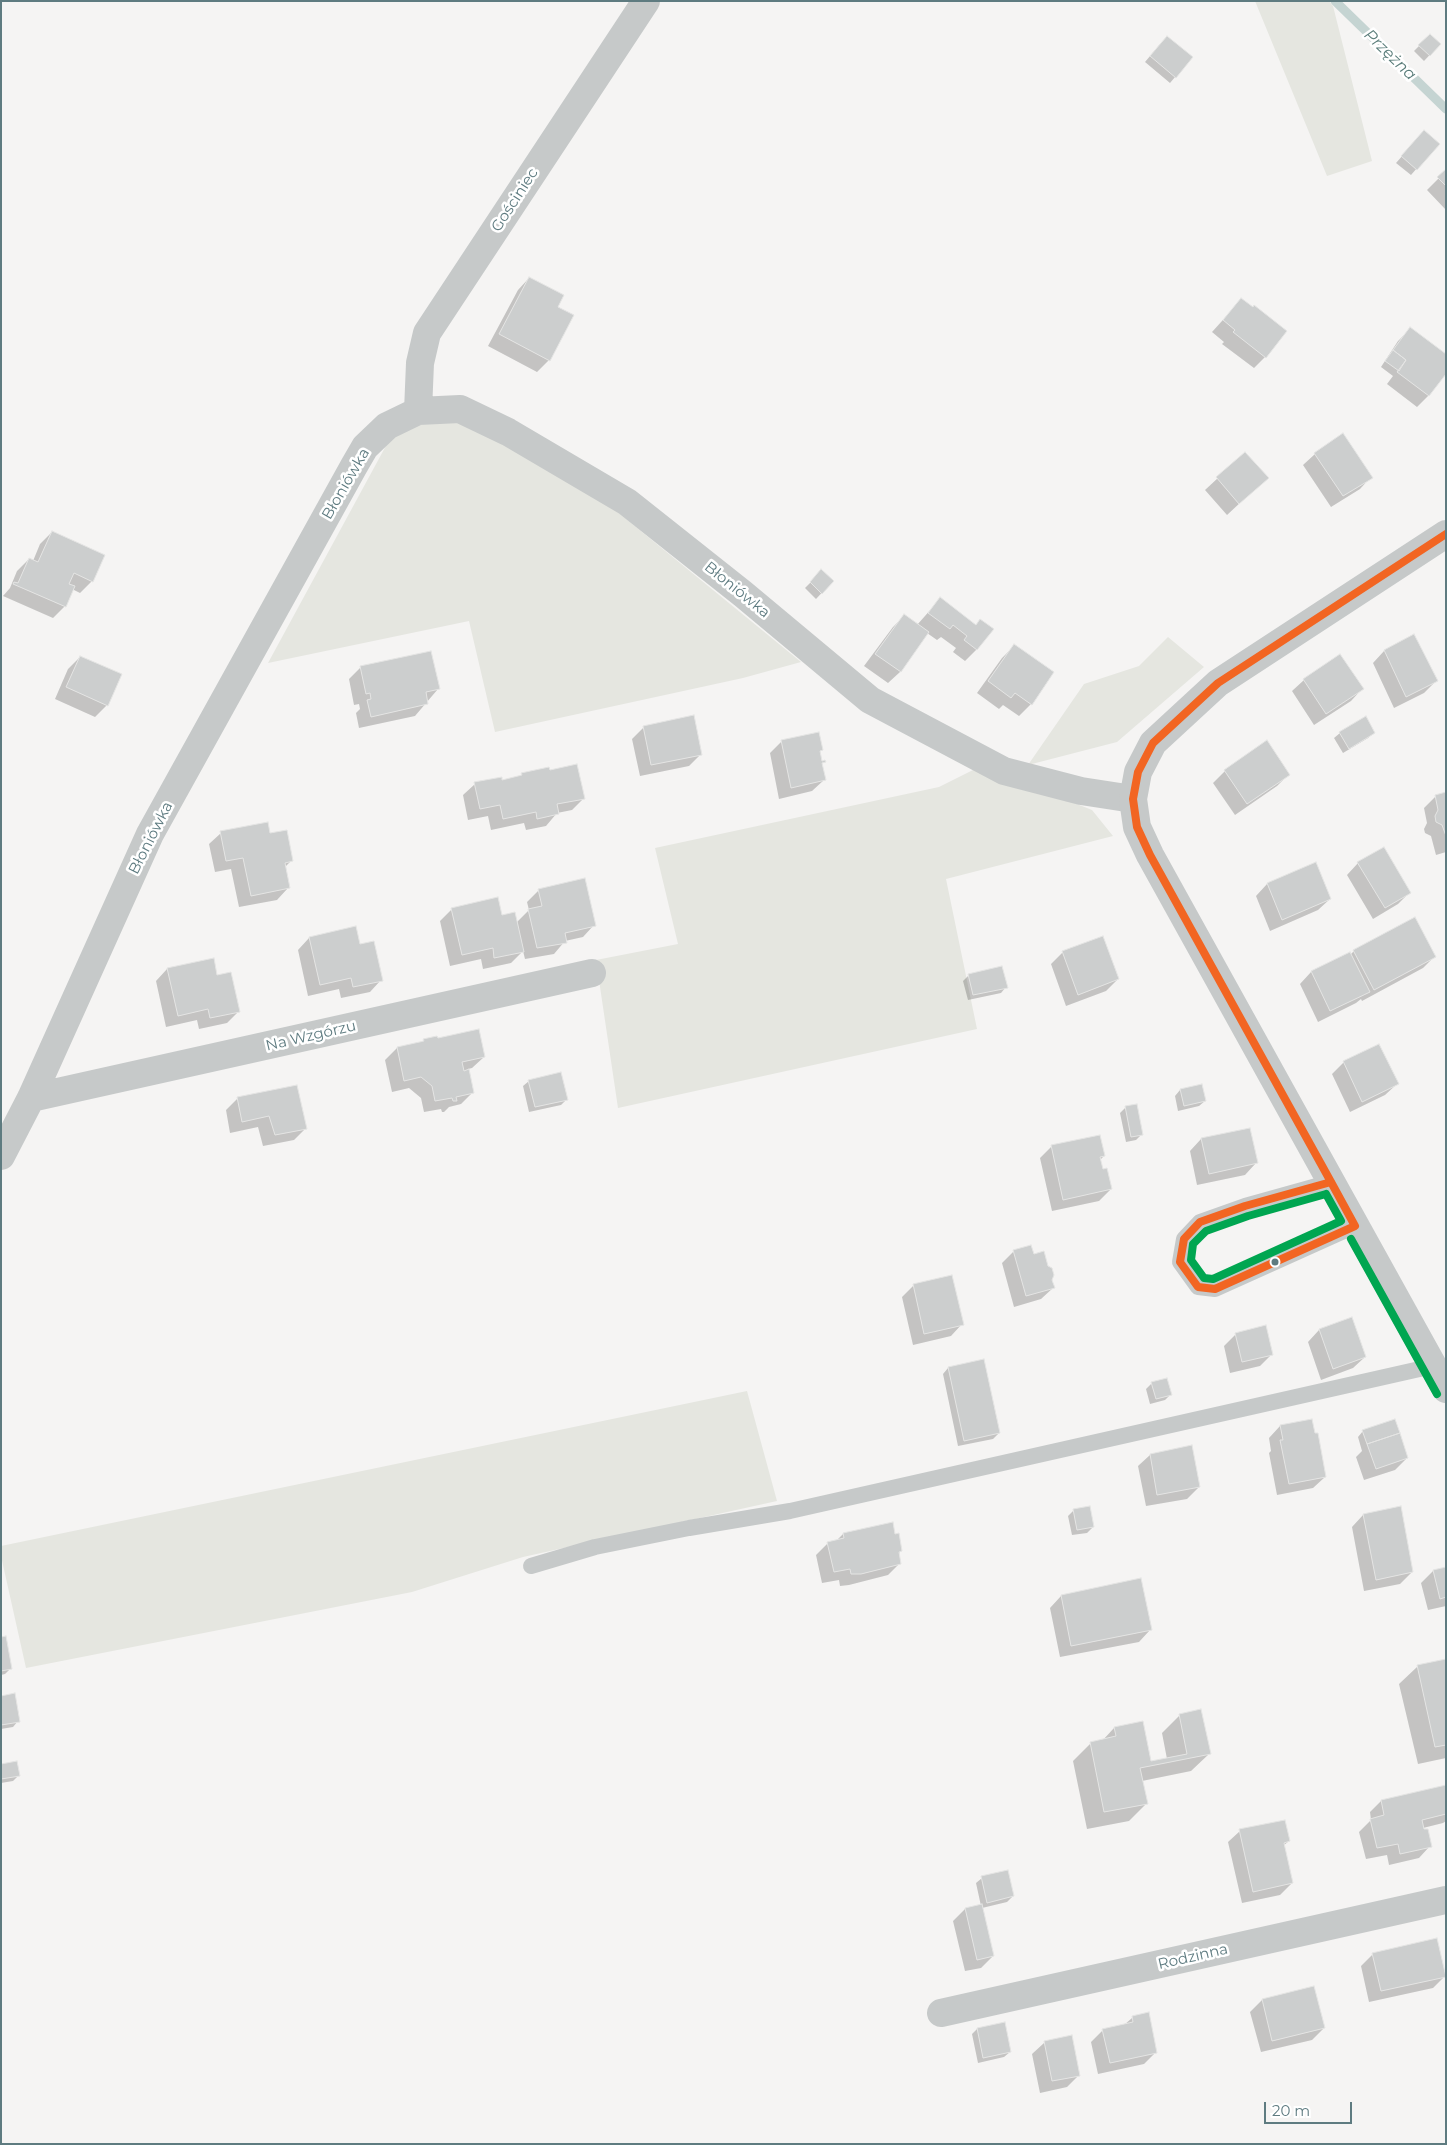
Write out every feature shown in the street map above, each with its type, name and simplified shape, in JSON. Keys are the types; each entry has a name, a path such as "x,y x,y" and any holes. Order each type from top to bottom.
{"street":[{"name":"Gościniec","path":"418,411 420,363 427,333 646,1"},
{"name":"Błoniówka","path":"1,1156 31,1098 150,834 354,466 365,447 387,426 418,411 460,410 508,432 627,502 744,594 870,700 1004,771 1081,791 1133,799"},
{"path":"1440,1378 1150,855 1137,826 1133,799 1138,772 1153,743 1218,683 1446,534"},
{"name":"Na Wzgórzu","path":"31,1098 592,973"},
{"name":"Rodzinna","path":"941,2013 1446,1900"}],"lane":[{"path":"1331,1182 1246,1206 1200,1222 1184,1239 1180,1262 1198,1287 1215,1289 1355,1226"},
{"path":"530,1566 595,1548 689,1528 790,1511 1440,1378"}],"shaded area":[{"path":"1255,1 1329,1 1333,6 1372,161 1327,176"},
{"path":"450,418 507,439 603,500 801,662 743,678 495,732 469,621 268,663 388,442 411,422"},
{"path":"1168,637 1204,667 1117,742 1028,765 1084,684 1139,666"},
{"path":"981,766 1092,810 1113,836 946,879 977,1029 618,1108 596,960 678,944 655,848 939,787"},
{"path":"747,1391 777,1501 523,1557 412,1592 26,1668 1,1556 1,1546"}],"building":[{"path":"1430,34 1441,44 1430,56 1418,45"},
{"path":"1167,36 1193,57 1176,78 1150,56"},
{"path":"1424,130 1440,144 1417,170 1401,156"},
{"path":"1446,169 1446,186 1437,177"},
{"path":"529,277 564,295 558,307 574,315 550,361 499,334"},
{"path":"1241,298 1253,307 1254,305 1287,331 1266,358 1233,332 1235,330 1223,320"},
{"path":"1410,327 1446,354 1446,374 1429,396 1397,372 1406,360 1393,350"},
{"path":"1393,350 1406,360 1399,371 1385,361"},
{"path":"1343,433 1373,478 1343,496 1314,453"},
{"path":"1245,452 1269,478 1239,504 1216,477"},
{"path":"52,531 105,555 93,582 74,573 69,584 75,586 66,607 13,584 14,582 18,583 29,558 38,562"},
{"path":"821,569 834,581 822,594 810,582"},
{"path":"940,597 976,625 980,619 994,629 977,650 964,640 967,636 953,625 950,629 928,613"},
{"path":"904,614 929,632 901,672 875,654"},
{"path":"1414,634 1438,681 1406,697 1384,650"},
{"path":"1014,644 1054,672 1032,705 1015,693 1011,698 988,681"},
{"path":"431,651 440,689 426,692 428,704 371,717 367,700 371,699 370,693 366,694 360,666"},
{"path":"1340,654 1364,689 1326,714 1303,679"},
{"path":"80,656 122,674 108,706 66,687"},
{"path":"694,715 702,755 651,765 643,726"},
{"path":"1366,716 1375,733 1349,749 1339,732"},
{"path":"819,732 823,750 820,751 822,761 825,760 826,762 822,763 826,780 791,788 781,740"},
{"path":"1267,740 1290,775 1247,804 1224,770"},
{"path":"577,764 585,799 557,804 559,814 537,819 536,812 503,819 500,805 480,809 474,782 502,777 502,780 522,775 521,773 549,767 550,770"},
{"path":"1446,792 1446,836 1442,825 1436,822 1435,816 1438,810 1435,795"},
{"path":"268,822 270,833 287,830 293,861 285,863 290,888 251,896 243,858 226,861 220,831"},
{"path":"1384,847 1411,893 1385,908 1357,862"},
{"path":"1316,862 1331,899 1282,920 1267,883"},
{"path":"585,878 596,926 565,933 567,943 537,948 528,909 542,906 538,889"},
{"path":"498,897 502,915 515,912 524,952 494,958 493,948 462,955 451,908"},
{"path":"1415,917 1436,957 1374,990 1353,950"},
{"path":"356,926 360,944 374,941 383,981 353,987 351,978 320,985 309,937"},
{"path":"1103,936 1119,979 1078,995 1062,951"},
{"path":"1350,952 1370,992 1330,1011 1311,971"},
{"path":"214,958 217,975 231,972 240,1012 210,1018 208,1009 178,1016 167,968"},
{"path":"1002,966 1008,988 973,995 968,974"},
{"path":"479,1029 485,1057 462,1062 464,1071 469,1069 474,1093 456,1097 457,1101 453,1101 452,1098 435,1101 432,1086 421,1077 404,1081 397,1047 424,1041 423,1039 437,1036 438,1038"},
{"path":"1379,1044 1399,1084 1362,1102 1343,1061"},
{"path":"561,1072 568,1100 535,1107 528,1080"},
{"path":"1202,1084 1206,1101 1184,1106 1180,1089"},
{"path":"297,1085 307,1129 275,1135 269,1116 242,1122 237,1097"},
{"path":"1137,1104 1143,1135 1131,1137 1125,1106"},
{"path":"1250,1128 1258,1163 1209,1174 1201,1138"},
{"path":"1100,1135 1105,1156 1100,1157 1103,1169 1107,1168 1112,1189 1063,1200 1051,1145"},
{"path":"1031,1245 1034,1254 1044,1251 1048,1266 1052,1268 1054,1275 1052,1280 1055,1288 1026,1296 1013,1250"},
{"path":"952,1275 964,1325 924,1334 913,1284"},
{"path":"1352,1317 1366,1357 1333,1369 1319,1329"},
{"path":"1266,1325 1273,1355 1242,1362 1235,1333"},
{"path":"984,1359 1000,1433 964,1441 948,1367"},
{"path":"1167,1378 1172,1395 1156,1399 1151,1382"},
{"path":"1312,1419 1315,1433 1318,1433 1326,1477 1289,1484 1280,1440 1283,1440 1280,1425"},
{"path":"1395,1419 1400,1433 1367,1444 1362,1430"},
{"path":"1400,1433 1408,1458 1376,1469 1367,1444"},
{"path":"1192,1445 1200,1487 1157,1495 1150,1454"},
{"path":"1090,1506 1094,1527 1077,1530 1073,1509"},
{"path":"1401,1506 1413,1572 1376,1580 1363,1514"},
{"path":"893,1522 895,1534 899,1533 902,1551 899,1552 901,1564 861,1574 851,1574 850,1569 834,1572 827,1542 844,1538 843,1533"},
{"path":"1446,1567 1446,1597 1440,1599 1433,1570"},
{"path":"1141,1578 1152,1630 1071,1646 1061,1595"},
{"path":"6,1636 12,1669 1,1671 1,1637"},
{"path":"1446,1659 1446,1745 1435,1747 1417,1665"},
{"path":"15,1693 20,1722 1,1725 1,1696"},
{"path":"1201,1709 1211,1754 1140,1768 1148,1804 1104,1812 1090,1742 1116,1736 1114,1727 1143,1721 1151,1761 1187,1754 1179,1714"},
{"path":"17,1761 20,1776 1,1779 1,1764"},
{"path":"1446,1785 1446,1814 1422,1820 1424,1829 1428,1829 1432,1847 1400,1854 1398,1844 1377,1848 1370,1819 1384,1815 1381,1800"},
{"path":"1285,1820 1290,1841 1284,1843 1293,1883 1253,1892 1239,1829"},
{"path":"1008,1870 1014,1896 987,1903 981,1876"},
{"path":"982,1904 994,1956 977,1960 965,1908"},
{"path":"1437,1938 1446,1977 1381,1991 1372,1953"},
{"path":"1314,1986 1325,2028 1272,2041 1262,1999"},
{"path":"1149,2012 1157,2053 1110,2063 1102,2029 1133,2022 1132,2016"},
{"path":"1005,2022 1011,2052 983,2058 977,2028"},
{"path":"1072,2035 1080,2076 1052,2081 1044,2041"}],"waterway":[{"name":"Przężna","path":"1335,1 1446,109"}],"transit line":[{"path":"1331,1182 1150,855 1137,827 1133,799 1138,772 1153,743 1218,683 1446,534"},
{"path":"1331,1182 1355,1226 1215,1289 1198,1287 1180,1262 1184,1239 1200,1222 1245,1206 1331,1182"},
{"path":"1326,1194 1341,1221 1213,1279 1204,1278 1191,1260 1193,1244 1206,1231 1248,1216 1326,1194"},
{"path":"1351,1239 1437,1394"}]}
